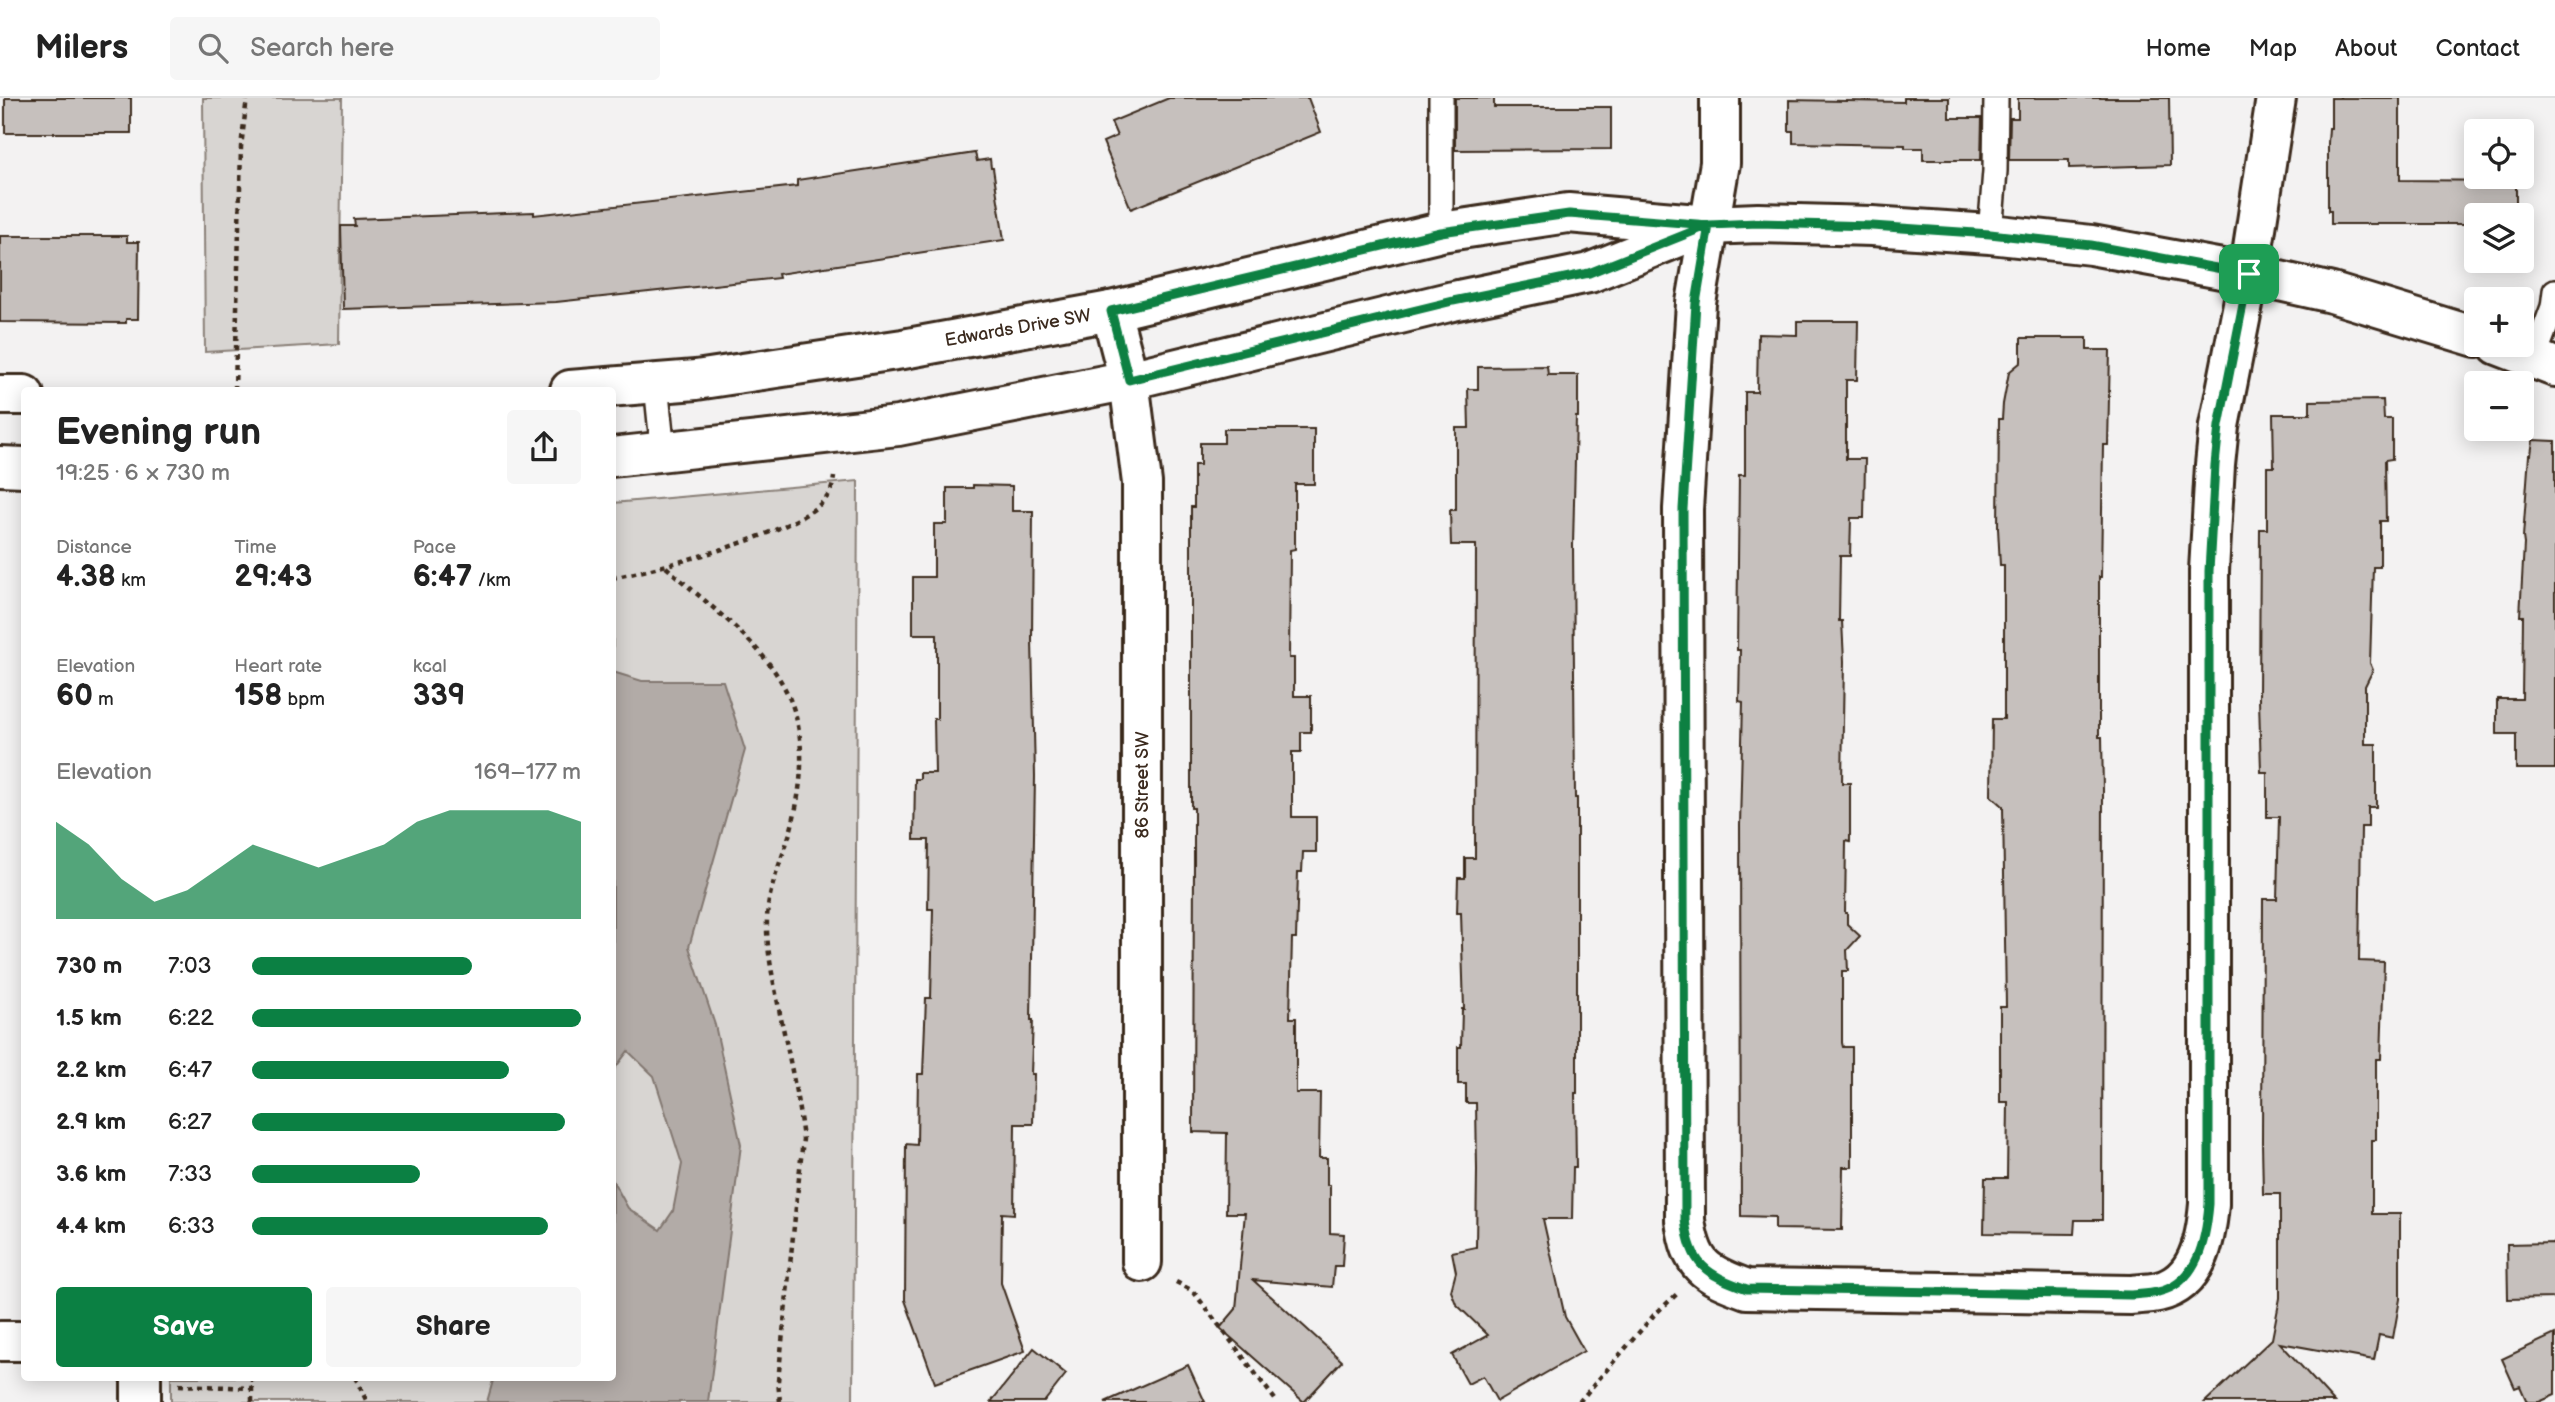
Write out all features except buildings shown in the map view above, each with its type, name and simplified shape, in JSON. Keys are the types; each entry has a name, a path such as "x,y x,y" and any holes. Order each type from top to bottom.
{"street":[{"path":"1720,98 1720,163 1696,303 1683,509 1685,1220 1692,1254 1706,1270 1723,1281 1747,1289 2131,1295 2159,1292 2177,1285 2191,1270 2201,1252 2207,1229 2209,571 2212,504 2219,426 2249,274 2276,98"},
{"name":"Edwards Drive SW","path":"613,387 656,384 889,351 1111,311 1441,232 1569,214 1709,225 1758,223 1872,226 1990,234 2091,245 2249,274 2344,297 2464,333"},
{"name":"Edwards Drive SW","path":"616,457 898,426 1129,380 1453,301 1589,273 1709,225"},
{"name":"86 Street SW","path":"1111,311 1129,380 1142,483 1142,1262"},
{"path":"0,395 21,395"},
{"path":"0,466 21,467"},
{"path":"0,1341 21,1341"}],"lane":[{"path":"1440,98 1441,232"},
{"path":"1990,234 1995,171 1996,98"},
{"path":"2545,363 2555,290"},
{"path":"656,384 663,453"}],"path":[{"path":"234,387 241,147 247,98"},
{"path":"616,578 666,567 765,534 801,517 827,498 834,477"},
{"path":"666,567 760,650 779,675 792,699 802,753 794,818 770,892 767,916 767,945 799,1103 803,1139 778,1381 780,1402"},
{"path":"1142,1262 1193,1291 1277,1402"},
{"path":"1579,1402 1654,1315 1706,1270"},
{"path":"252,1381 252,1402"},
{"path":"357,1381 367,1402"},
{"path":"141,1388 252,1388"}],"shaded area":[{"path":"203,98 342,98 339,344 205,352"},
{"path":"858,481 853,1402 171,1402 171,1381 616,1381 616,503"},
{"path":"616,673 642,681 723,681 745,750 689,947 715,1025 741,1145 708,1402 487,1402 493,1381 616,1381 616,1186 628,1208 660,1230 673,1211 682,1164 654,1076 628,1051 616,1067"}],"route":[{"path":"2249,274 2091,245 1990,234 1872,226 1758,223 1709,225 1569,214 1441,232 1111,311 1129,380 1453,301 1589,273 1709,225 1696,303 1683,509 1685,1220 1692,1254 1706,1270 1723,1281 1747,1289 2131,1295 2159,1292 2177,1285 2191,1270 2201,1252 2207,1229 2209,571 2219,426 2249,274"}]}
